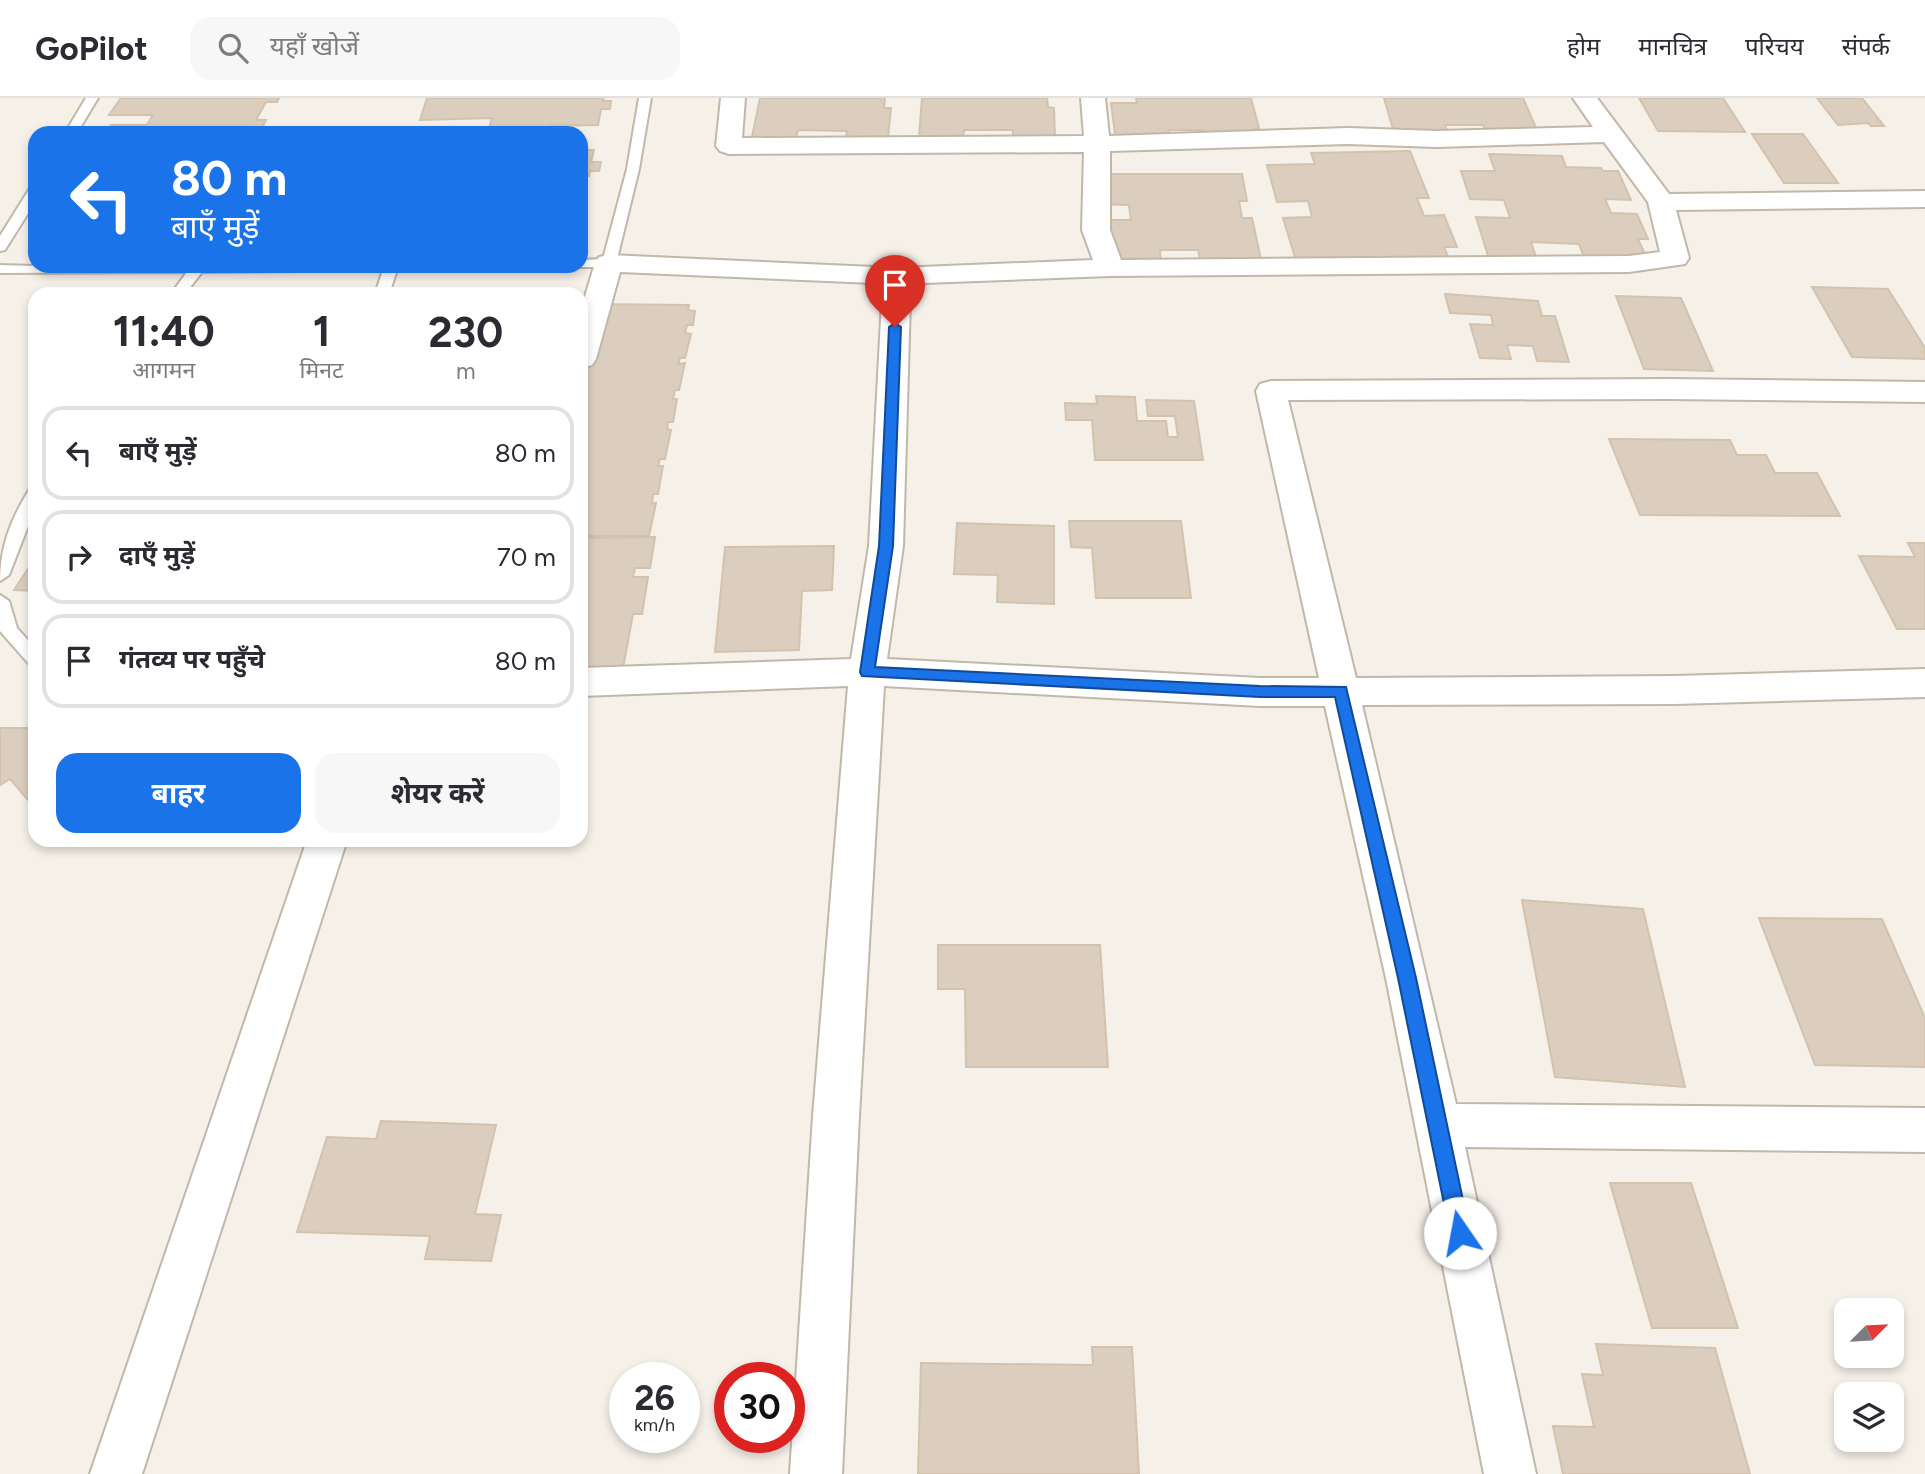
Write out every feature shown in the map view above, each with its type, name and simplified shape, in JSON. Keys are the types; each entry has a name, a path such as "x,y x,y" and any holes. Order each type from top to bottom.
{"street":[{"path":"733,98 729,146 1097,145 1348,135 1437,139 1610,134"},
{"path":"1093,98 1097,145 1096,230 1110,268"},
{"path":"588,335 609,263 897,276 1110,268 1629,264 1675,258 1661,202 1585,98"},
{"path":"1661,202 1925,199"},
{"path":"816,1474 836,1116 867,672 886,546 896,300"},
{"path":"1510,1474 1438,1125 1271,391 1681,389 1925,392"},
{"path":"588,682 867,672 1260,692 1674,690 1925,683"},
{"path":"116,1474 325,847"},
{"path":"1438,1125 1925,1130"}],"lane":[{"path":"75,126 92,98"},
{"path":"588,264 609,263 633,169 645,98"},
{"path":"0,247 28,202"},
{"path":"0,269 28,269"},
{"path":"0,575 28,505"},
{"path":"0,601 9,631 28,651"}],"building":[{"path":"121,98 279,98 277,102 266,102 256,120 266,120 263,126 110,126 147,125 153,115 109,115"},
{"path":"427,98 604,98 603,101 611,101 610,109 601,109 598,125 490,126 492,118 420,120"},
{"path":"760,98 885,98 884,108 891,108 888,138 846,138 847,131 798,130 796,137 752,137"},
{"path":"922,98 1047,98 1048,107 1054,108 1055,138 1013,137 1013,130 964,130 963,137 919,136"},
{"path":"1136,98 1251,98 1259,128 1253,130 1255,139 1205,139 1203,130 1169,130 1171,141 1116,141 1111,103 1137,103"},
{"path":"1384,98 1523,98 1540,137 1488,136 1483,125 1445,125 1449,137 1395,136"},
{"path":"1639,98 1723,98 1745,132 1658,131"},
{"path":"1817,98 1862,98 1884,126 1871,126 1868,123 1838,125"},
{"path":"1752,134 1803,134 1838,183 1784,183"},
{"path":"588,150 594,150 591,162 601,162 599,171 590,171 589,176"},
{"path":"1410,151 1429,198 1417,198 1424,216 1444,215 1457,247 1444,247 1450,261 1297,264 1283,218 1312,217 1308,201 1277,202 1267,165 1315,164 1311,153"},
{"path":"1489,154 1562,156 1566,167 1618,171 1631,200 1605,199 1611,213 1637,214 1648,239 1638,239 1649,263 1586,262 1579,244 1531,242 1537,260 1489,259 1476,217 1510,218 1504,200 1470,199 1461,171 1495,171"},
{"path":"1093,174 1242,174 1247,201 1239,201 1242,218 1252,218 1262,264 1201,264 1198,250 1160,250 1161,264 1103,264 1098,220 1131,220 1129,205 1096,204"},
{"path":"1812,287 1888,289 1925,348 1925,359 1852,357"},
{"path":"1445,294 1538,301 1542,316 1555,316 1569,362 1537,361 1533,346 1507,345 1511,359 1480,358 1470,324 1493,325 1491,315 1450,313"},
{"path":"1616,296 1681,298 1713,371 1644,369"},
{"path":"588,304 689,305 688,310 695,311 693,325 687,325 685,333 691,334 685,358 680,358 678,364 685,363 679,390 675,390 673,399 677,399 673,422 668,422 667,429 671,430 665,459 660,459 658,466 663,466 658,494 653,494 652,503 656,503 649,536 588,536"},
{"path":"1096,396 1135,397 1137,421 1166,421 1168,437 1178,437 1175,416 1148,416 1146,400 1194,401 1203,460 1095,460 1092,420 1066,420 1065,403 1097,404"},
{"path":"1609,439 1730,440 1737,455 1766,455 1775,473 1817,473 1840,516 1640,515"},
{"path":"1069,521 1181,521 1191,598 1096,598 1092,548 1071,547"},
{"path":"957,523 1054,526 1054,604 997,602 998,575 954,574"},
{"path":"655,537 650,568 635,568 633,577 648,577 642,614 633,614 622,674 588,675 588,538"},
{"path":"1908,543 1925,543 1925,629 1897,629 1859,556 1915,557"},
{"path":"834,546 832,590 802,591 799,650 715,652 725,547"},
{"path":"28,569 28,591 14,590"},
{"path":"0,728 28,728 28,800 10,779 0,785"},
{"path":"1522,900 1643,909 1685,1087 1555,1077"},
{"path":"1759,918 1882,919 1925,1018 1925,1067 1815,1065"},
{"path":"938,945 1100,945 1108,1067 966,1067 965,989 938,989"},
{"path":"381,1121 496,1125 475,1214 501,1215 491,1261 425,1259 430,1236 297,1232 327,1137 376,1139"},
{"path":"1610,1183 1691,1183 1738,1328 1652,1328"},
{"path":"1596,1344 1715,1348 1750,1474 1563,1474 1553,1426 1594,1427 1582,1374 1603,1375"},
{"path":"1092,1347 1132,1347 1139,1474 918,1474 921,1363 1093,1365"}],"route":[{"path":"895,327 886,546 867,672 1260,692 1341,691 1407,978 1460,1233"}]}
